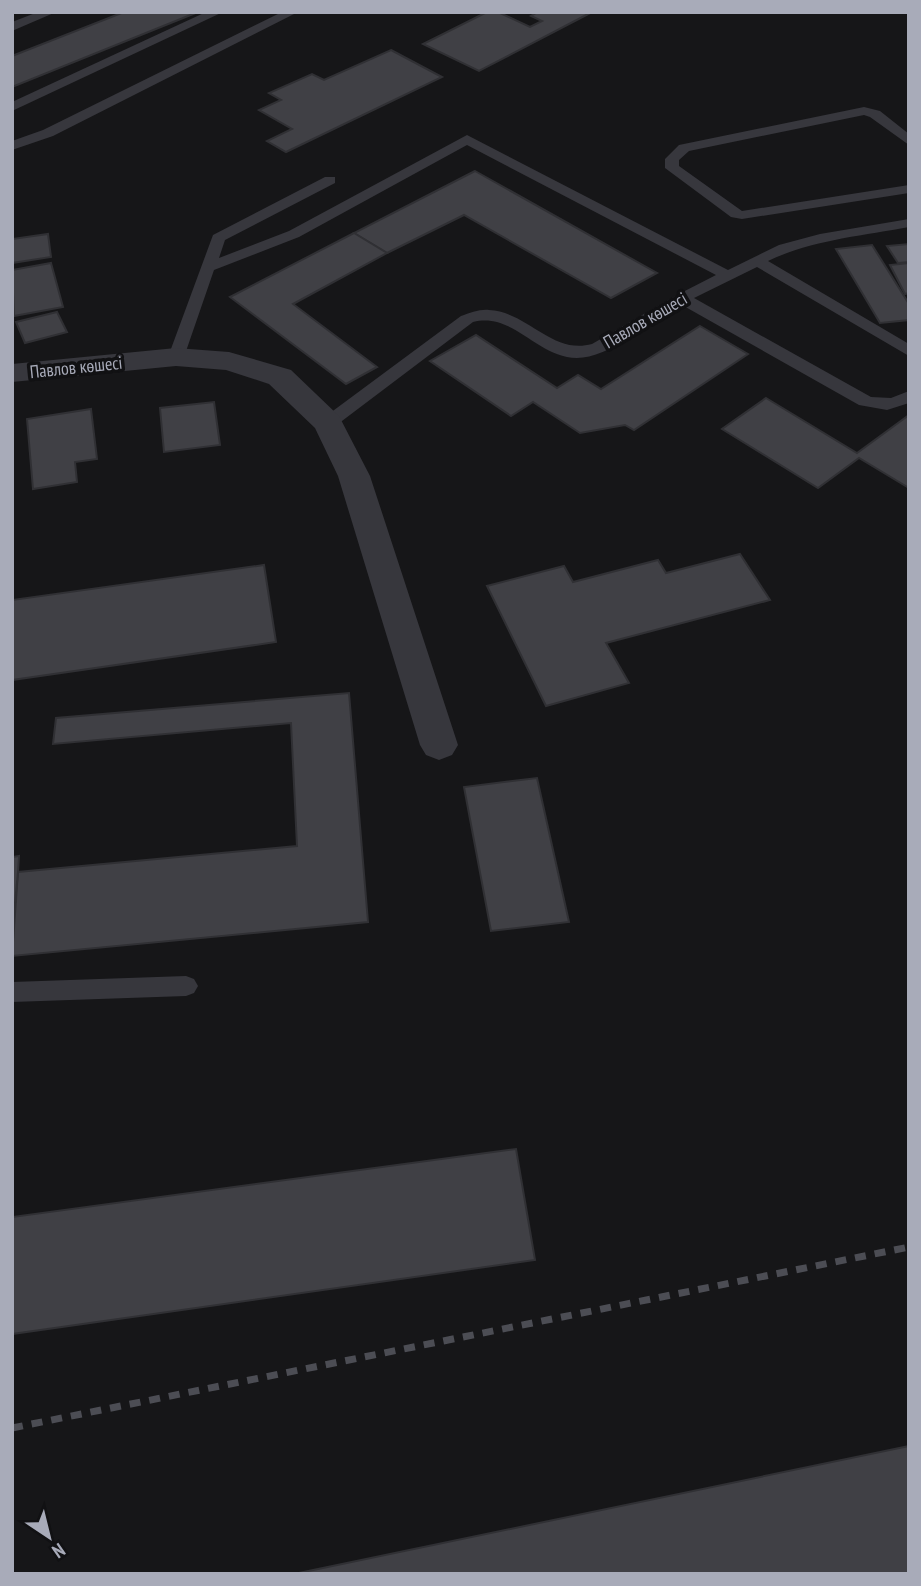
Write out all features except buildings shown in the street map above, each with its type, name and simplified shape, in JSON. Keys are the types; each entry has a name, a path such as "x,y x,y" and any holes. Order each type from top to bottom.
{"street":[{"name":"Павлов көшесі","path":"12,373 176,357 229,361 280,377 328,423 354,476 439,745"}],"lane":[{"path":"12,27 50,12"},
{"path":"12,107 218,12"},
{"path":"12,146 48,133 292,12"},
{"path":"909,141 875,114 864,111 684,148 672,159 672,168 736,214 742,215 909,189"},
{"path":"208,267 294,234 467,139 727,275"},
{"path":"176,357 218,238 330,180"},
{"name":"Павлов көшесі","path":"328,423 467,319 487,314 505,318 562,351 579,353 598,348 682,298 784,248 820,238 909,223"},
{"path":"755,260 909,351"},
{"path":"682,298 865,401 882,407 909,396"},
{"path":"12,992 186,986"}],"railway":[{"path":"12,1428 909,1247"}]}
